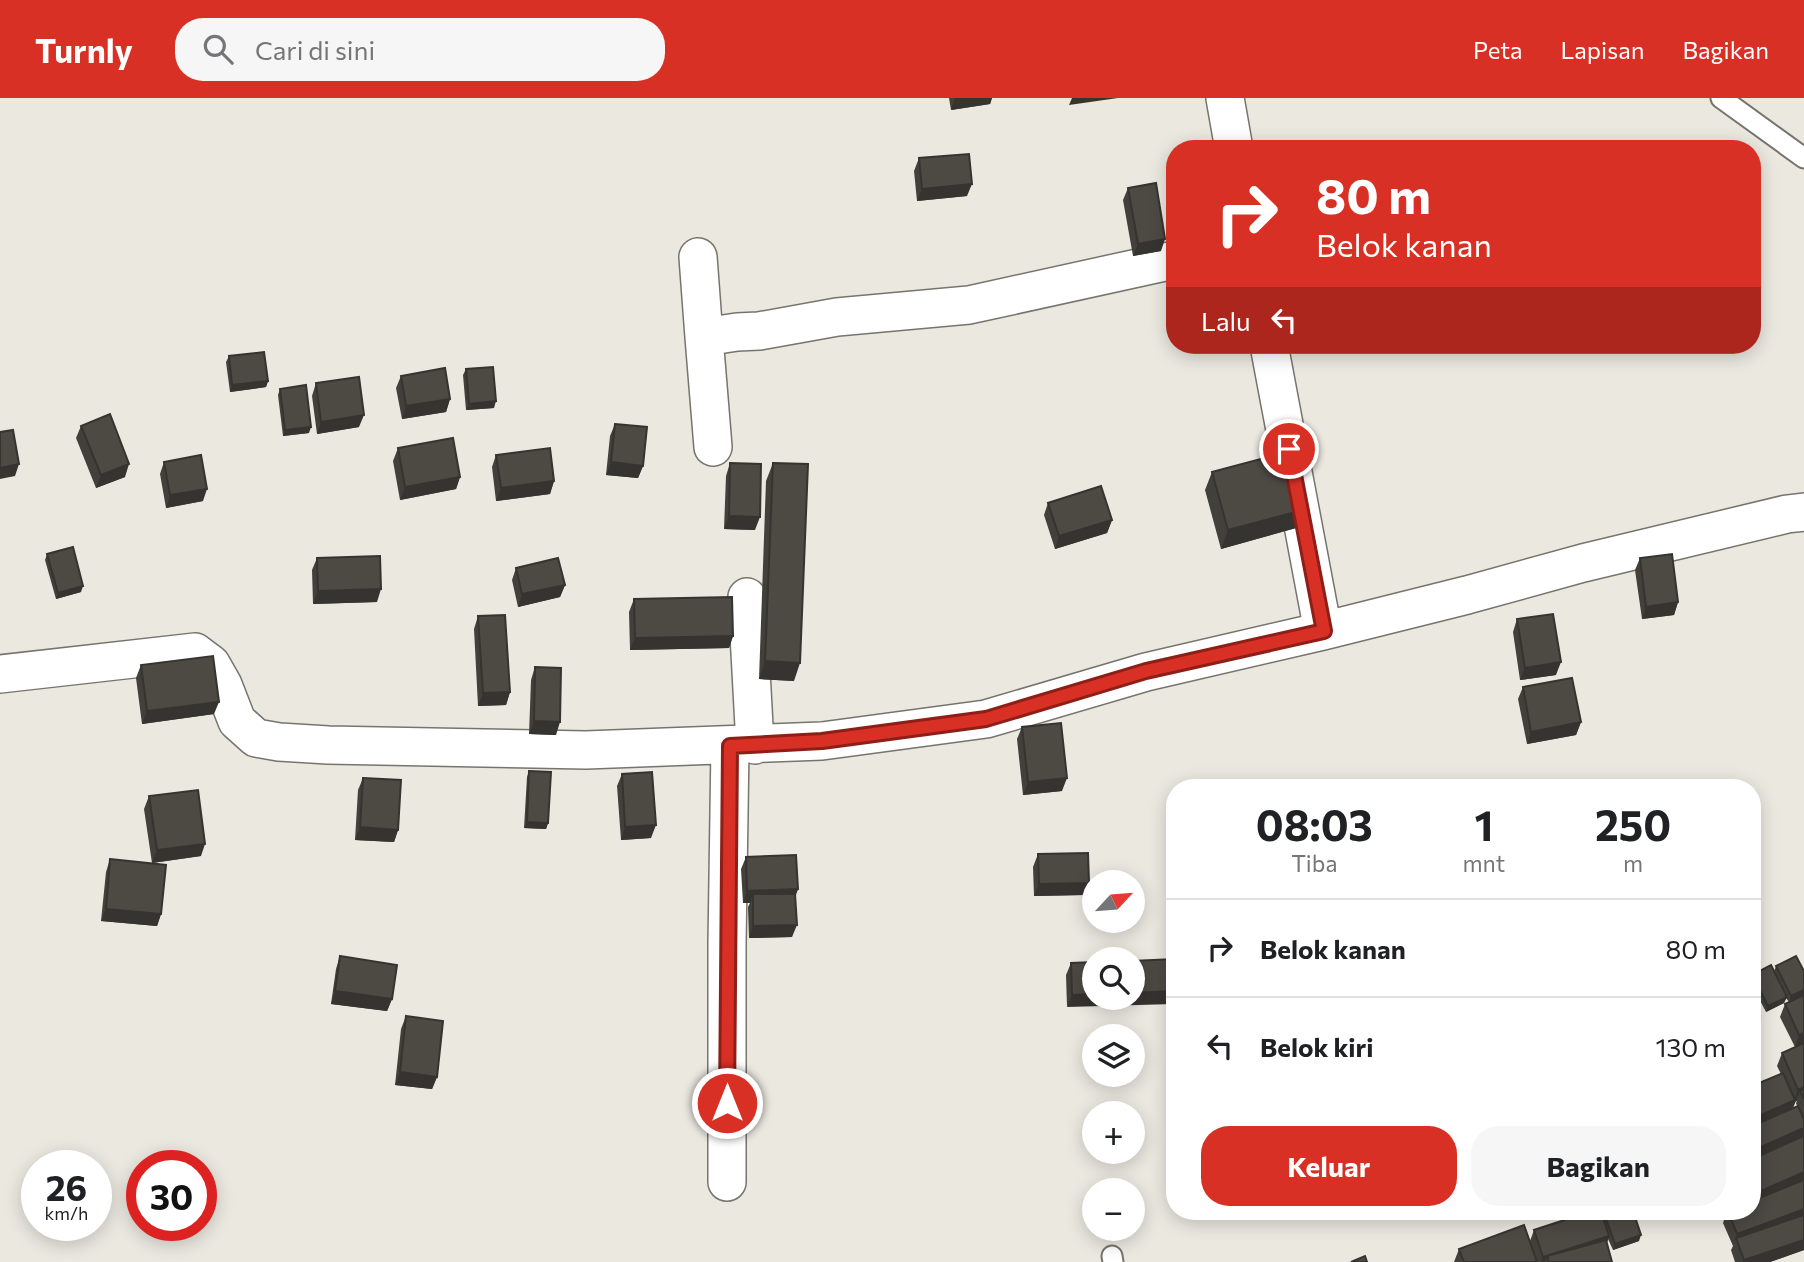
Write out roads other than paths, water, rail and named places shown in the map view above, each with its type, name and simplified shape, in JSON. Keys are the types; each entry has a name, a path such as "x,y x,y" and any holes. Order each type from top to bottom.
{"street":[{"path":"1225,98 1232,140"},
{"path":"698,257 713,447"},
{"path":"704,337 837,317 969,305 1166,262"},
{"path":"1271,354 1324,631"},
{"path":"0,674 195,652 211,664 223,685 237,721 256,738 328,745 572,750 743,746 822,741 986,719 1146,671 1324,631 1684,537 1804,512"},
{"path":"727,1182 727,944 743,746 747,597"}],"lane":[{"path":"1721,98 1804,158"}]}
